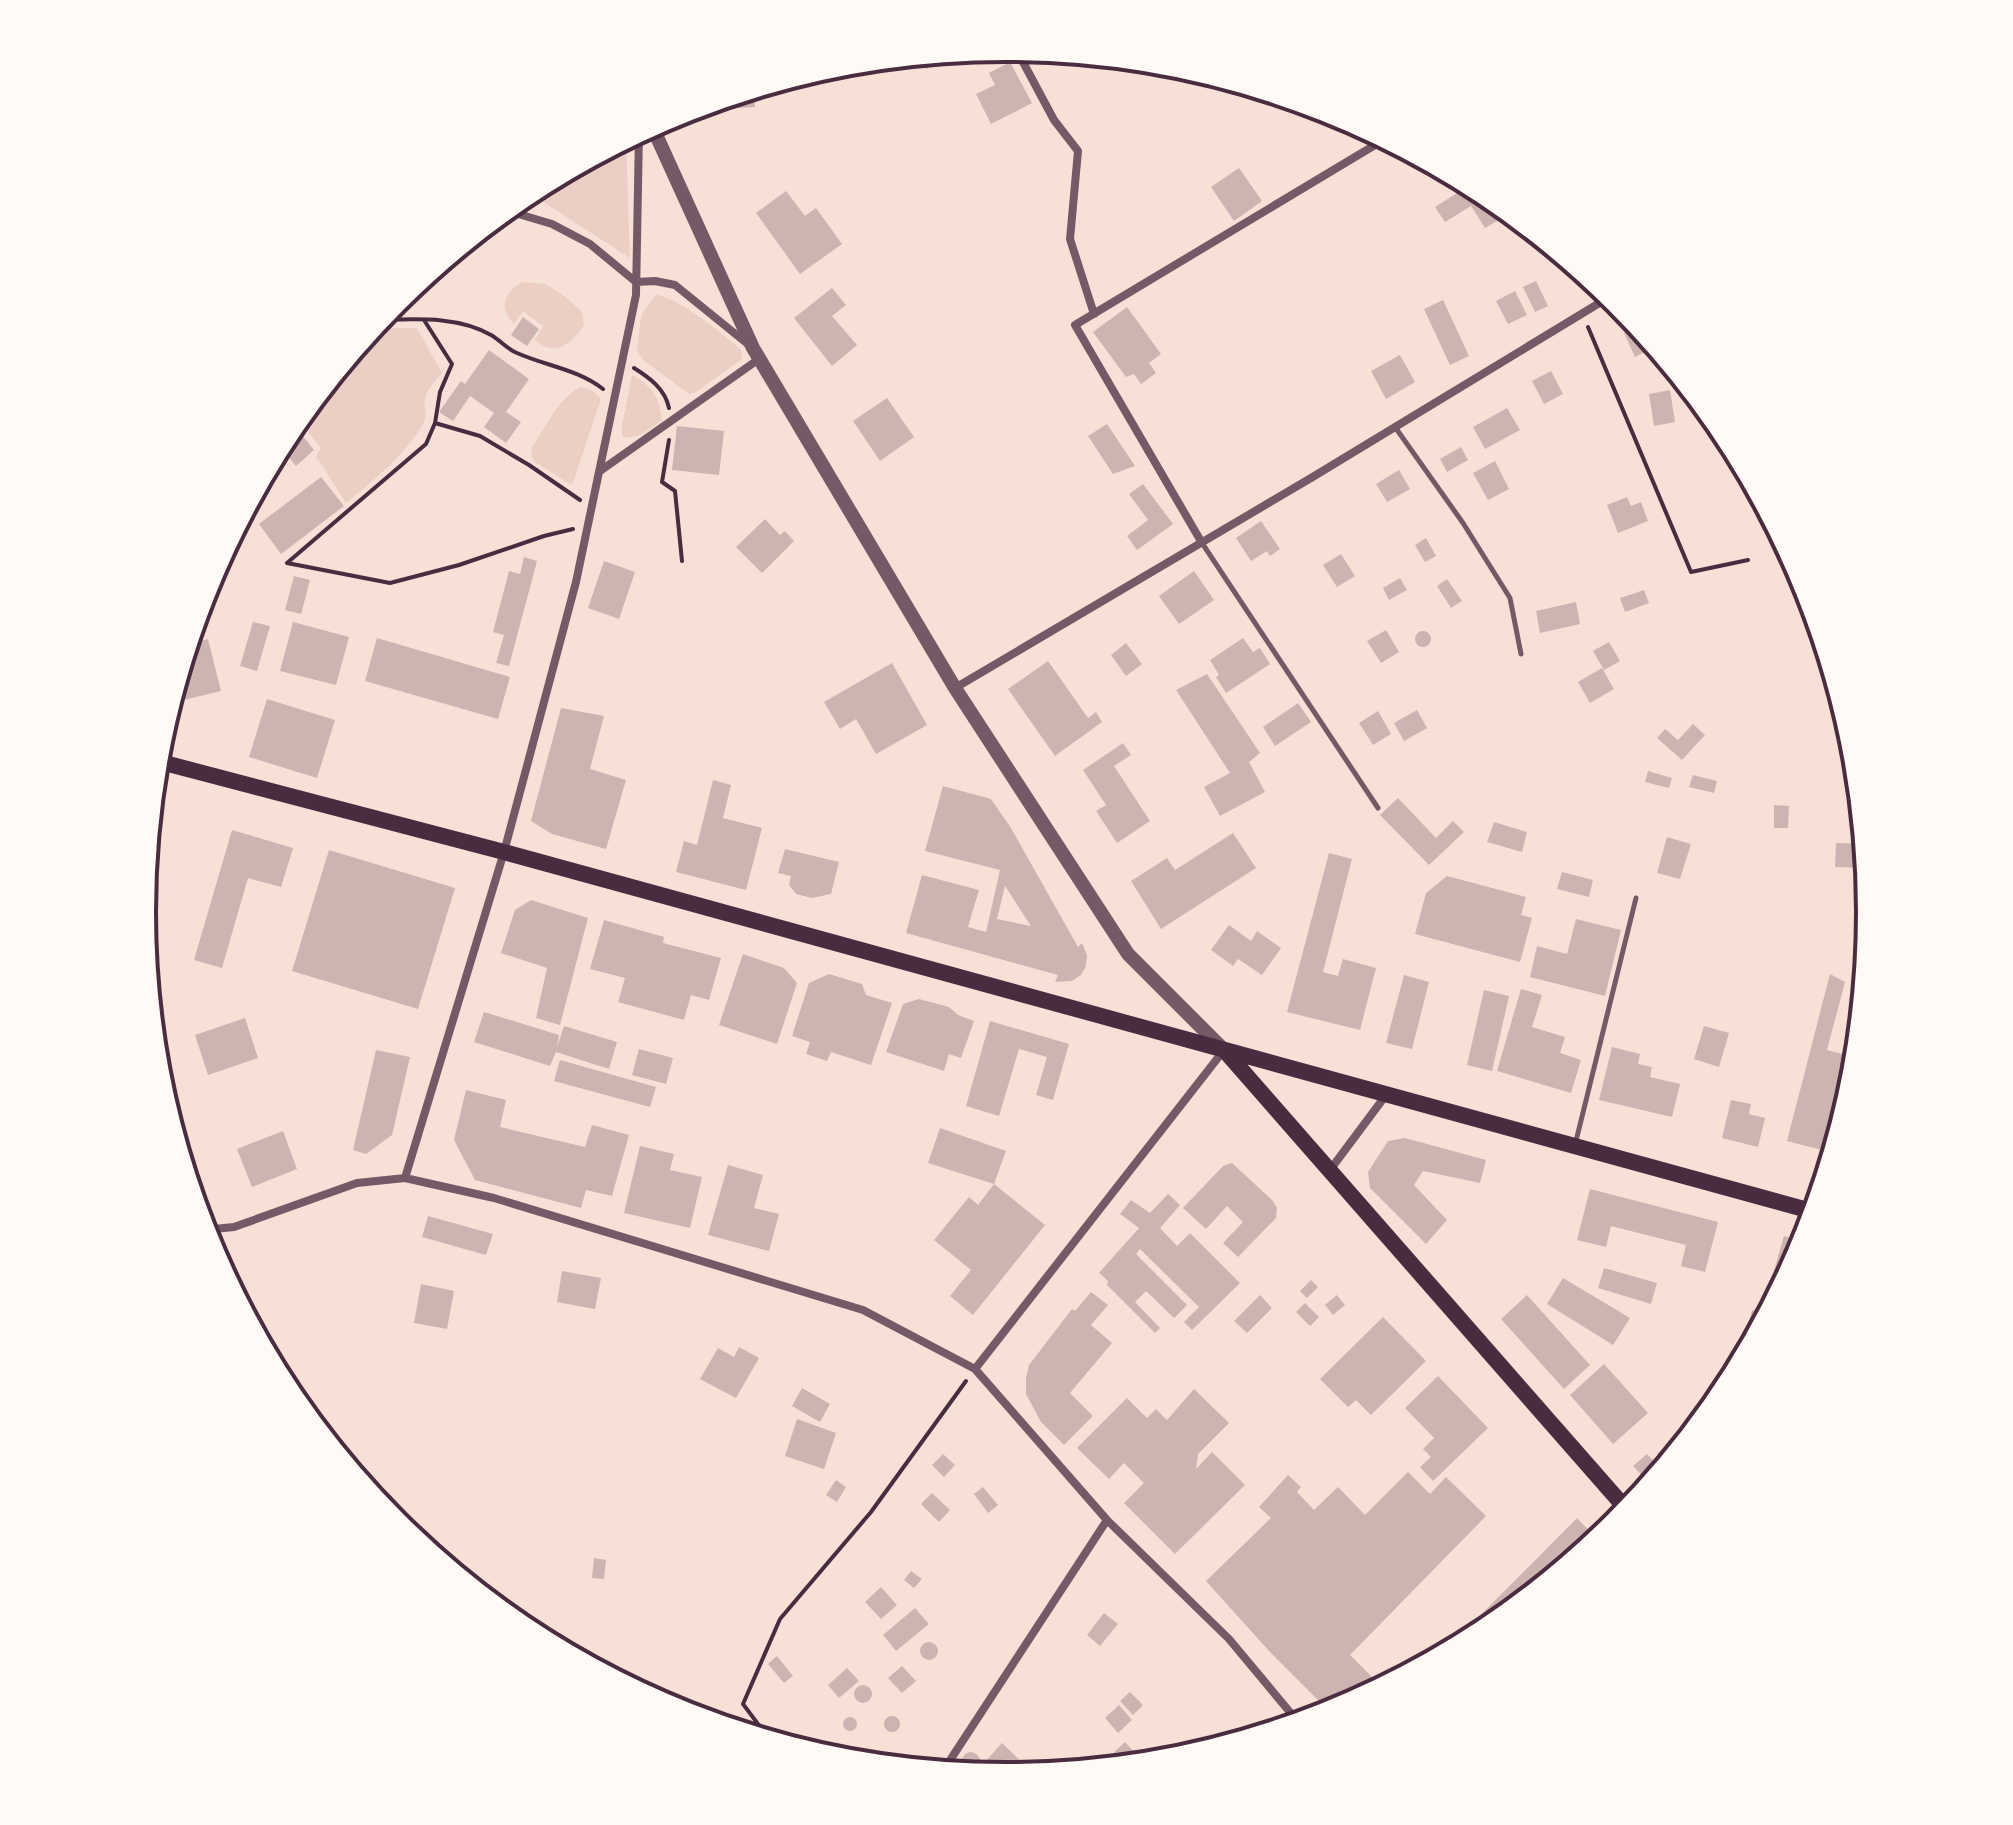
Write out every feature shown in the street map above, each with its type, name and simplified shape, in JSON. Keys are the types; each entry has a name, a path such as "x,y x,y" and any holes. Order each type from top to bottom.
{"main road":[{"path":"169,764 504,852 1803,1209"},
{"path":"1224,1050 1620,1501"}],"street":[{"path":"1023,63 1054,120 1078,151 1070,239 1094,314"},
{"path":"657,138 756,354 955,688 1128,954 1224,1050 975,1369"},
{"path":"405,1178 504,852 576,582 636,295 639,146"},
{"path":"1202,543 1075,325 1374,146"},
{"path":"522,214 552,224 590,244 636,282 655,281 675,285 756,354"},
{"path":"955,688 1600,303"},
{"path":"599,471 672,420 756,354"},
{"path":"1330,1170 1386,1094"},
{"path":"217,1229 234,1227 357,1183 405,1178 494,1198 863,1310 975,1369 1107,1520 1229,1639 1291,1714"},
{"path":"950,1761 1107,1520"}],"lane":[{"path":"1395,427 1463,523 1510,598 1521,654"},
{"path":"1202,543 1378,808"},
{"path":"1574,1146 1636,898"}],"path":[{"path":"1582,314 1691,572 1748,560"},
{"path":"397,320 459,322 490,334 515,352 591,380 615,398"},
{"path":"424,320 452,364 440,392 435,423 426,444 287,563 390,583 588,525"},
{"path":"622,360 649,377 667,396 672,420 662,482 675,491 682,561"},
{"path":"435,423 480,436 592,508"},
{"path":"760,1726 743,1704 780,1619 871,1512 975,1369"}],"shaded area":[{"path":"626,152 630,258 543,202 581,176"},
{"path":"522,282 546,284 582,312 584,325 574,338 562,346 549,348 535,340 543,326 523,311 514,324 506,312 505,301"},
{"path":"655,295 674,301 712,326 741,350 742,359 689,394 643,360 637,350 641,316"},
{"path":"389,328 417,328 442,373 427,393 425,420 416,435 388,467 346,503 316,456 321,448 306,430 332,395"},
{"path":"632,375 654,393 662,420 643,433 627,437 622,436 622,426"},
{"path":"581,387 593,391 601,399 571,485 535,462 531,456 532,448 553,414 566,397"}],"building":[{"path":"1010,62 1032,103 991,124 976,94 995,85 989,73"},
{"path":"755,100 755,107 728,109"},
{"path":"1239,168 1262,201 1234,221 1211,187"},
{"path":"786,191 805,216 816,208 842,244 800,274 756,213"},
{"path":"1458,192 1499,220 1485,228 1471,206 1445,222 1435,207"},
{"path":"1536,281 1548,306 1535,312 1523,287"},
{"path":"832,288 846,305 832,316 857,345 832,366 794,318"},
{"path":"1515,291 1527,315 1508,324 1496,301"},
{"path":"1443,300 1469,356 1450,365 1424,309"},
{"path":"1127,307 1161,354 1149,363 1156,373 1141,384 1134,374 1126,377 1093,332"},
{"path":"523,317 539,329 527,346 511,335"},
{"path":"1627,332 1646,351 1635,357 1624,333"},
{"path":"489,350 529,379 506,412 521,422 506,443 484,427 494,413 470,396 453,421 439,412 461,381 465,384"},
{"path":"1400,355 1415,382 1386,399 1371,371"},
{"path":"1551,371 1563,394 1544,404 1532,381"},
{"path":"1670,390 1675,422 1654,426 1649,394"},
{"path":"887,398 914,437 880,461 853,421"},
{"path":"1507,408 1520,430 1485,449 1473,427"},
{"path":"1107,424 1135,466 1113,474 1088,436"},
{"path":"677,426 724,431 719,475 672,470"},
{"path":"302,435 314,450 296,466 289,457"},
{"path":"1461,447 1468,460 1447,472 1440,459"},
{"path":"1495,461 1509,489 1488,500 1473,473"},
{"path":"1399,470 1410,489 1387,502 1376,484"},
{"path":"321,477 344,506 281,554 259,524"},
{"path":"1143,484 1173,524 1137,550 1127,536 1148,520 1129,494"},
{"path":"1627,497 1631,506 1641,502 1648,521 1618,533 1607,505"},
{"path":"765,519 780,535 785,531 794,541 762,573 736,547"},
{"path":"1261,521 1280,549 1270,556 1267,551 1251,561 1236,538"},
{"path":"1426,538 1436,556 1425,562 1415,545"},
{"path":"1341,554 1355,576 1337,587 1323,565"},
{"path":"524,557 537,561 509,666 496,663 504,635 493,632 509,571 520,574"},
{"path":"604,561 635,572 619,619 588,608"},
{"path":"1194,571 1214,600 1179,624 1159,596"},
{"path":"294,576 310,580 301,614 285,610"},
{"path":"1400,578 1407,590 1389,600 1383,588"},
{"path":"1447,579 1462,601 1451,608 1437,586"},
{"path":"1644,590 1649,603 1625,612 1620,598"},
{"path":"1576,602 1580,624 1540,633 1536,611"},
{"path":"253,622 270,626 257,671 240,666"},
{"path":"293,622 349,637 336,685 280,671"},
{"path":"1386,630 1399,652 1381,663 1367,641"},
{"path":"1420,631 1426,631 1431,639 1429,645 1420,647 1415,642 1415,636"},
{"path":"377,638 510,677 498,719 365,681"},
{"path":"1243,638 1253,652 1260,648 1270,664 1226,693 1210,660"},
{"path":"208,639 221,691 183,700 185,692 200,641"},
{"path":"1609,642 1620,661 1604,670 1593,651"},
{"path":"1126,643 1142,664 1126,676 1111,655"},
{"path":"1048,661 1088,718 1096,712 1102,722 1055,756 1008,689"},
{"path":"892,663 927,725 876,754 856,719 840,729 824,702"},
{"path":"1602,668 1614,689 1590,703 1578,682"},
{"path":"1207,674 1260,753 1249,762 1265,792 1220,816 1204,787 1230,773 1176,690"},
{"path":"267,699 335,720 317,778 249,757"},
{"path":"1298,703 1311,722 1275,746 1263,727"},
{"path":"561,708 604,716 590,769 626,780 606,849 552,834 531,821"},
{"path":"1417,710 1427,728 1404,741 1394,723"},
{"path":"1378,711 1391,734 1373,745 1359,723"},
{"path":"1693,724 1705,735 1682,760 1657,738 1665,729 1678,740"},
{"path":"1123,743 1131,755 1114,766 1150,821 1117,843 1096,811 1106,805 1083,770"},
{"path":"1648,771 1672,778 1669,788 1645,782"},
{"path":"1693,775 1717,781 1714,793 1689,787"},
{"path":"713,780 731,785 723,818 762,828 746,890 676,872 684,841 697,845"},
{"path":"943,786 991,799 1011,828 1078,947 1082,943 1087,955 1081,975 1072,981 1055,982 1058,975 906,933 922,875 979,890 968,927 986,932 1000,870 925,851","holes":["1005,886 1031,926 997,919"]},
{"path":"1398,798 1436,838 1453,821 1464,832 1429,865 1380,815"},
{"path":"1774,805 1789,806 1788,828 1774,828"},
{"path":"1494,822 1527,832 1522,852 1487,842"},
{"path":"232,830 293,848 281,887 248,878 222,968 194,960"},
{"path":"1233,833 1256,868 1161,929 1131,881 1167,858 1175,870"},
{"path":"1667,837 1691,844 1680,879 1657,873"},
{"path":"1836,843 1854,844 1855,868 1835,867"},
{"path":"785,849 839,862 831,894 812,898 796,894 789,885 791,876 778,873"},
{"path":"329,850 455,888 418,1009 292,971"},
{"path":"1329,853 1352,859 1323,972 1338,976 1343,959 1376,968 1360,1030 1287,1012"},
{"path":"1562,872 1593,880 1589,897 1557,889"},
{"path":"1447,876 1526,897 1521,915 1532,918 1520,962 1415,934 1426,893"},
{"path":"531,900 588,918 560,1025 536,1018 547,968 501,953 515,910"},
{"path":"1576,919 1621,930 1605,996 1530,977 1537,946 1567,954"},
{"path":"604,920 664,937 663,943 721,958 709,1000 691,995 684,1020 618,1002 625,978 590,969"},
{"path":"1229,925 1251,941 1257,931 1281,948 1262,975 1238,959 1233,966 1211,950"},
{"path":"743,954 784,968 797,983 777,1044 719,1025"},
{"path":"829,974 862,984 866,995 892,1003 871,1065 831,1052 827,1061 806,1054 810,1042 792,1036 809,983"},
{"path":"1830,974 1845,982 1827,1050 1845,1055 1828,1133 1823,1150 1787,1141"},
{"path":"1404,975 1429,982 1412,1049 1386,1043"},
{"path":"1521,989 1542,995 1532,1027 1565,1037 1560,1053 1581,1060 1571,1093 1497,1071"},
{"path":"1484,990 1509,996 1492,1071 1467,1065"},
{"path":"919,999 949,1007 958,1015 974,1021 961,1058 949,1054 944,1071 886,1052 903,1004"},
{"path":"484,1012 559,1035 557,1047 564,1026 617,1042 609,1069 556,1052 550,1066 474,1042"},
{"path":"245,1018 258,1058 208,1075 195,1035"},
{"path":"990,1021 1069,1044 1053,1100 1036,1095 1047,1057 1019,1049 999,1116 966,1106"},
{"path":"1704,1026 1729,1033 1719,1067 1694,1059"},
{"path":"1612,1047 1640,1054 1638,1064 1652,1067 1650,1077 1680,1084 1672,1117 1599,1100"},
{"path":"639,1049 673,1058 666,1084 632,1075"},
{"path":"376,1050 410,1057 392,1135 366,1154 353,1150"},
{"path":"560,1060 656,1087 650,1107 554,1081"},
{"path":"466,1090 506,1100 500,1127 585,1147 592,1125 629,1135 612,1196 586,1190 581,1208 475,1180 454,1140"},
{"path":"1731,1100 1751,1104 1749,1114 1765,1118 1758,1147 1722,1138"},
{"path":"940,1128 1006,1151 994,1184 928,1163"},
{"path":"283,1131 297,1169 252,1187 237,1149"},
{"path":"1405,1138 1486,1160 1480,1183 1423,1171 1414,1185 1447,1220 1426,1244 1370,1188 1368,1172 1388,1141"},
{"path":"640,1146 674,1154 670,1170 702,1177 690,1228 624,1213"},
{"path":"1232,1163 1277,1208 1276,1218 1238,1257 1223,1243 1243,1222 1227,1206 1206,1229 1183,1208 1223,1166"},
{"path":"728,1165 763,1175 754,1208 779,1214 769,1251 708,1235"},
{"path":"994,1184 1045,1225 973,1315 950,1296 971,1270 934,1240 969,1197 978,1205"},
{"path":"1590,1189 1718,1222 1705,1272 1681,1266 1686,1245 1611,1226 1606,1247 1577,1240"},
{"path":"1168,1194 1180,1205 1160,1228 1177,1246 1190,1233 1240,1283 1192,1330 1184,1322 1199,1307 1140,1249 1136,1254 1187,1305 1174,1318 1146,1291 1135,1302 1160,1328 1155,1333 1099,1273 1139,1228 1120,1214 1131,1200 1150,1213"},
{"path":"428,1216 493,1234 486,1255 422,1237"},
{"path":"1784,1236 1792,1238 1769,1288"},
{"path":"1604,1268 1657,1283 1651,1304 1598,1288"},
{"path":"562,1271 601,1278 595,1309 557,1302"},
{"path":"1563,1278 1630,1318 1613,1345 1547,1304"},
{"path":"1311,1280 1318,1287 1307,1298 1300,1291"},
{"path":"421,1284 454,1291 447,1329 414,1323"},
{"path":"1091,1292 1108,1305 1091,1325 1112,1343 1070,1393 1093,1416 1064,1445 1041,1422 1026,1394 1026,1378 1029,1365 1072,1309 1075,1311"},
{"path":"1260,1295 1272,1308 1247,1333 1234,1321"},
{"path":"1337,1295 1345,1305 1333,1315 1325,1305"},
{"path":"1527,1295 1590,1365 1564,1389 1501,1319"},
{"path":"1305,1303 1319,1317 1310,1326 1296,1312"},
{"path":"1752,1310 1757,1311 1747,1331"},
{"path":"1383,1317 1426,1361 1371,1415 1356,1400 1348,1407 1320,1379"},
{"path":"739,1347 759,1358 736,1398 700,1379 718,1348 734,1357"},
{"path":"1604,1364 1648,1413 1613,1444 1570,1395"},
{"path":"1438,1376 1488,1428 1433,1481 1420,1467 1431,1457 1423,1449 1434,1438 1405,1408"},
{"path":"802,1388 830,1404 820,1422 792,1406"},
{"path":"1194,1389 1229,1423 1198,1454 1196,1469 1212,1452 1245,1485 1175,1554 1124,1503 1144,1483 1124,1463 1109,1479 1077,1448 1127,1398 1147,1418 1156,1409 1167,1420"},
{"path":"797,1419 836,1433 824,1469 785,1456"},
{"path":"943,1454 955,1465 944,1477 932,1465"},
{"path":"1647,1454 1655,1462 1643,1476 1633,1466"},
{"path":"1408,1472 1430,1494 1446,1477 1486,1516 1350,1655 1374,1679 1320,1702 1206,1581 1271,1518 1259,1507 1288,1475 1301,1487 1297,1492 1314,1510 1338,1487 1365,1515"},
{"path":"836,1480 846,1487 837,1502 826,1495"},
{"path":"983,1487 998,1505 988,1513 974,1494"},
{"path":"932,1493 950,1510 939,1522 921,1504"},
{"path":"1577,1518 1590,1531 1524,1587 1471,1625"},
{"path":"594,1558 606,1560 604,1579 592,1578"},
{"path":"911,1571 922,1579 914,1588 904,1580"},
{"path":"881,1587 897,1605 881,1619 865,1602"},
{"path":"915,1608 929,1624 896,1651 883,1635"},
{"path":"1104,1613 1118,1624 1100,1646 1087,1635"},
{"path":"929,1642 938,1651 929,1660 920,1651"},
{"path":"777,1656 793,1676 784,1683 768,1664"},
{"path":"902,1666 916,1681 902,1693 888,1678"},
{"path":"847,1668 859,1681 839,1698 828,1685"},
{"path":"863,1685 872,1694 863,1703 854,1694"},
{"path":"1130,1692 1143,1705 1133,1715 1120,1701"},
{"path":"1119,1705 1132,1720 1118,1733 1105,1718"},
{"path":"889,1716 895,1716 900,1724 898,1730 889,1732 884,1727 884,1721"},
{"path":"850,1717 857,1724 850,1731 843,1724"},
{"path":"1125,1742 1135,1753 1118,1756 1109,1757"},
{"path":"1002,1743 1022,1762 1006,1763 985,1762"},
{"path":"971,1752 980,1762 962,1761"}]}
